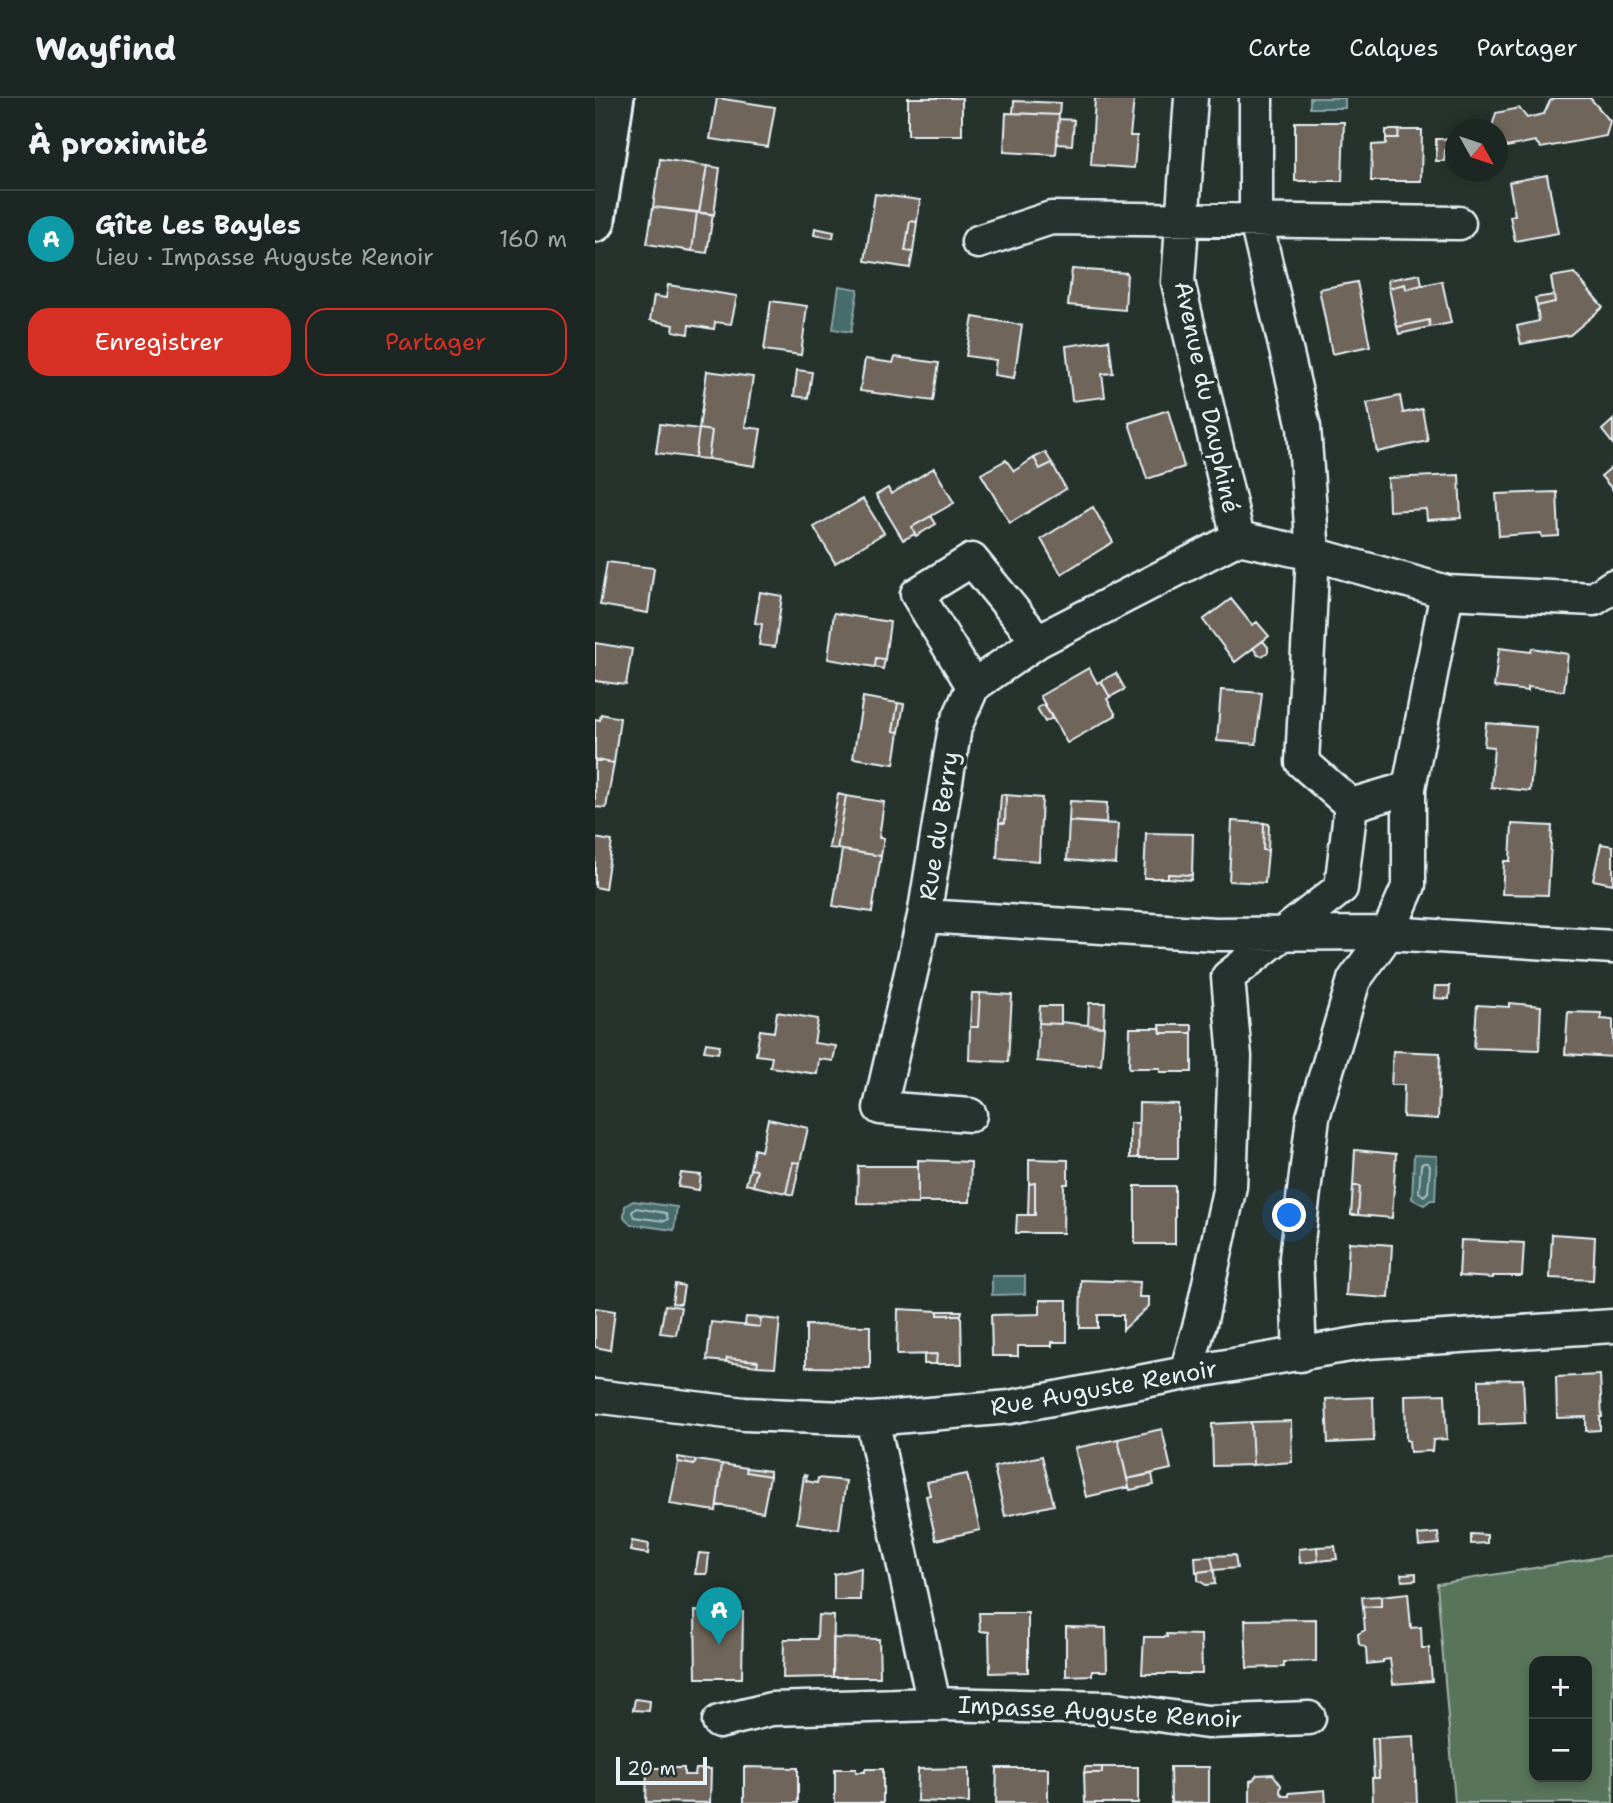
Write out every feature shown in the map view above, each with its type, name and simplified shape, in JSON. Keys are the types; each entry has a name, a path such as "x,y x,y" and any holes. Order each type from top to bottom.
{"main road":[{"path":"595,222 614,98"}],"street":[{"name":"Avenue du Dauphiné","path":"1191,98 1178,282 1238,538 1313,554 1447,592 1594,599 1613,586"},
{"path":"1256,98 1256,221 1304,427 1313,554 1302,762 1351,805"},
{"path":"978,242 1051,218 1459,223"},
{"path":"1038,641 972,560 917,594 974,686 1038,641 1238,538"},
{"path":"1300,1355 1296,1258 1313,1117 1354,980 1388,933 1409,885 1409,788 1447,592"},
{"name":"Rue du Berry","path":"974,686 955,727 924,916 1215,934 1281,935"},
{"path":"1351,805 1409,788"},
{"path":"1186,1373 1201,1320 1230,1186 1235,1057 1228,977 1341,888 1351,805"},
{"path":"924,916 880,1108 970,1115"},
{"path":"1281,935 1388,933 1613,947"},
{"name":"Rue Auguste Renoir","path":"595,1396 744,1414 872,1419 1010,1407 1368,1342 1613,1326"},
{"name":"Impasse Auguste Renoir","path":"872,1419 934,1704"},
{"name":"Impasse Auguste Renoir","path":"719,1723 771,1709 934,1704 1110,1708 1206,1722 1308,1718"}],"green space":[{"path":"1613,1555 1613,1803 1455,1803 1437,1584"}],"water":[{"path":"1310,98 1345,98 1345,108 1310,108"},
{"path":"839,286 858,289 851,332 833,329"},
{"path":"1414,1155 1437,1156 1435,1200 1424,1205 1412,1199"},
{"path":"633,1201 677,1207 674,1230 630,1224 624,1217 625,1206"},
{"path":"992,1276 1025,1276 1025,1294 992,1295"}],"building":[{"path":"717,98 775,107 768,147 710,139"},
{"path":"908,98 962,98 962,135 908,135"},
{"path":"1095,98 1134,99 1130,136 1137,136 1134,168 1091,165"},
{"path":"1555,98 1590,98 1610,121 1606,136 1541,148 1535,141 1508,147 1508,119 1494,119 1496,113 1519,108 1527,118 1544,114 1550,101"},
{"path":"1014,101 1060,103 1059,115 1013,113"},
{"path":"1006,113 1059,115 1056,155 1004,152"},
{"path":"1059,119 1074,120 1072,145 1057,144"},
{"path":"1295,122 1344,122 1342,181 1295,181"},
{"path":"1386,130 1399,130 1398,138 1386,138"},
{"path":"1399,130 1422,130 1421,181 1371,181 1372,145 1386,144 1386,138 1398,138"},
{"path":"1436,139 1445,139 1444,161 1436,161"},
{"path":"660,159 707,166 699,213 653,207"},
{"path":"707,166 720,168 714,215 699,213"},
{"path":"1547,175 1558,233 1515,241 1510,216 1515,215 1509,182"},
{"path":"875,194 920,200 917,222 910,221 905,251 913,252 910,268 865,261"},
{"path":"653,207 697,212 692,251 647,244"},
{"path":"697,212 713,214 707,253 692,251"},
{"path":"910,221 917,222 913,252 905,251"},
{"path":"815,228 834,232 833,238 814,235"},
{"path":"1072,269 1127,273 1125,310 1068,305"},
{"path":"1574,273 1603,307 1570,335 1521,344 1517,326 1539,321 1537,306 1555,302 1551,277"},
{"path":"1420,274 1422,285 1406,289 1405,284 1389,288 1388,280"},
{"path":"1442,281 1451,323 1430,327 1429,320 1397,327 1389,288 1405,284 1406,289"},
{"path":"1357,282 1370,346 1332,354 1319,289"},
{"path":"668,285 737,296 731,324 715,322 714,329 689,325 688,334 673,331 674,325 650,320 654,296 666,298"},
{"path":"1554,295 1555,302 1537,306 1535,298"},
{"path":"771,301 807,306 801,355 764,350"},
{"path":"973,317 1022,325 1014,378 994,375 996,360 966,356"},
{"path":"1429,320 1430,327 1399,334 1397,327"},
{"path":"1109,340 1113,373 1102,374 1105,397 1072,401 1066,346"},
{"path":"895,357 939,363 933,401 860,391 865,359 893,363"},
{"path":"797,370 812,372 808,398 794,396"},
{"path":"707,371 753,377 745,427 761,429 755,466 708,459 712,431 699,429"},
{"path":"1400,396 1403,413 1422,409 1428,441 1377,452 1367,403"},
{"path":"1168,410 1184,467 1147,479 1129,423"},
{"path":"1613,420 1613,444 1602,430"},
{"path":"660,424 699,429 695,458 656,453"},
{"path":"699,429 712,431 708,459 695,458"},
{"path":"1045,452 1052,463 1040,469 1034,458"},
{"path":"1034,458 1040,469 1052,463 1066,489 1010,523 981,474 1006,460 1014,471"},
{"path":"1613,466 1613,490 1601,476"},
{"path":"934,468 954,503 912,527 915,534 903,540 876,495 888,488 891,494"},
{"path":"1459,475 1461,518 1427,520 1426,509 1389,511 1388,478"},
{"path":"1557,492 1559,536 1542,537 1541,533 1499,536 1496,494"},
{"path":"863,499 884,533 835,563 814,527"},
{"path":"1093,507 1113,542 1061,574 1041,539"},
{"path":"931,516 936,524 916,536 912,527"},
{"path":"607,562 654,568 648,613 600,605"},
{"path":"760,592 782,596 775,647 759,645 762,624 755,623"},
{"path":"1231,599 1252,625 1257,622 1269,636 1235,662 1203,620"},
{"path":"834,613 890,622 885,659 876,658 875,667 828,659"},
{"path":"1263,641 1268,652 1262,656 1253,648"},
{"path":"595,643 632,649 626,685 595,681"},
{"path":"1499,648 1531,652 1532,648 1568,654 1564,691 1494,687"},
{"path":"876,658 885,659 883,669 875,667"},
{"path":"1089,668 1097,683 1101,681 1116,715 1067,743 1040,696"},
{"path":"1116,673 1125,689 1110,697 1101,681"},
{"path":"1221,690 1262,693 1256,744 1217,741"},
{"path":"863,697 898,703 893,731 899,732 894,764 853,758"},
{"path":"898,703 904,704 899,732 893,731"},
{"path":"1044,704 1052,718 1045,722 1037,708"},
{"path":"601,714 620,718 614,763 595,760 595,719 600,720"},
{"path":"1486,723 1536,727 1530,791 1491,787 1494,747 1484,746"},
{"path":"595,760 614,763 606,808 595,807"},
{"path":"838,794 846,796 837,849 829,848"},
{"path":"1001,795 1006,795 1005,823 999,823"},
{"path":"1006,795 1042,798 1039,861 997,858 999,823 1005,823"},
{"path":"846,796 884,802 879,838 884,838 881,856 837,849"},
{"path":"1070,801 1107,803 1106,824 1069,821"},
{"path":"1069,821 1118,824 1116,864 1067,860"},
{"path":"1232,821 1264,823 1263,850 1268,851 1265,883 1229,881"},
{"path":"1264,823 1269,824 1268,851 1263,850"},
{"path":"1512,824 1552,826 1548,895 1502,894 1504,861 1510,861"},
{"path":"1146,833 1193,834 1192,875 1168,874 1168,878 1144,878"},
{"path":"595,838 612,841 605,889 595,887"},
{"path":"1601,844 1613,846 1613,884 1593,880"},
{"path":"842,850 881,856 872,912 833,906"},
{"path":"1168,874 1192,875 1191,880 1168,878"},
{"path":"1435,986 1450,986 1449,999 1434,998"},
{"path":"972,993 980,993 978,1027 970,1027"},
{"path":"980,993 1012,995 1008,1062 969,1060 970,1027 978,1027"},
{"path":"1089,1003 1105,1003 1104,1027 1088,1026"},
{"path":"1509,1003 1541,1006 1539,1050 1474,1048 1477,1005 1509,1007"},
{"path":"1040,1006 1061,1006 1061,1024 1039,1023"},
{"path":"777,1012 818,1019 814,1043 836,1046 833,1061 819,1059 817,1074 770,1067 772,1057 756,1055 760,1030 774,1032"},
{"path":"1568,1012 1601,1013 1601,1019 1613,1020 1613,1057 1565,1054"},
{"path":"1061,1022 1104,1027 1101,1065 1037,1061 1039,1023"},
{"path":"1160,1025 1192,1025 1192,1033 1161,1033"},
{"path":"1130,1028 1160,1028 1161,1033 1192,1033 1192,1072 1129,1068"},
{"path":"706,1043 720,1045 718,1053 704,1051"},
{"path":"1393,1051 1440,1053 1438,1119 1403,1117 1404,1085 1391,1085"},
{"path":"1139,1103 1178,1104 1178,1158 1138,1158"},
{"path":"768,1119 808,1128 800,1163 793,1162 786,1193 753,1186 757,1170 750,1169 754,1149 761,1151"},
{"path":"1130,1123 1139,1123 1138,1158 1130,1158"},
{"path":"1355,1150 1396,1154 1392,1218 1358,1215 1360,1186 1353,1186"},
{"path":"1029,1159 1068,1160 1068,1184 1064,1184 1063,1233 1016,1233 1017,1215 1035,1215 1035,1183 1029,1184"},
{"path":"918,1160 971,1162 970,1202 918,1202"},
{"path":"793,1162 800,1163 793,1195 786,1193"},
{"path":"858,1166 918,1166 918,1204 857,1203"},
{"path":"750,1169 757,1170 753,1186 746,1184"},
{"path":"681,1173 701,1175 699,1190 678,1187"},
{"path":"1035,1183 1035,1215 1028,1215 1029,1184"},
{"path":"1135,1186 1175,1186 1175,1244 1135,1244"},
{"path":"1353,1186 1360,1186 1358,1215 1351,1215"},
{"path":"1552,1234 1595,1237 1593,1280 1550,1278"},
{"path":"1461,1240 1524,1243 1522,1276 1459,1276"},
{"path":"1349,1242 1392,1245 1389,1298 1346,1295"},
{"path":"1081,1280 1140,1282 1139,1297 1149,1297 1149,1306 1123,1330 1123,1315 1098,1315 1098,1328 1080,1328"},
{"path":"675,1284 684,1286 681,1304 672,1303"},
{"path":"1040,1300 1067,1300 1067,1342 1052,1342 1052,1346 1018,1346 1018,1356 992,1356 991,1315 1040,1314"},
{"path":"665,1305 681,1307 676,1335 660,1333"},
{"path":"595,1308 615,1311 610,1350 595,1347"},
{"path":"898,1309 938,1311 938,1315 961,1315 962,1364 936,1364 937,1354 897,1355"},
{"path":"938,1311 962,1311 961,1315 938,1315"},
{"path":"746,1317 761,1318 760,1327 745,1325"},
{"path":"761,1318 780,1320 775,1367 757,1366 758,1361 727,1358 726,1362 707,1360 711,1322 760,1327"},
{"path":"806,1325 870,1326 870,1368 806,1367"},
{"path":"937,1354 936,1364 924,1364 924,1355"},
{"path":"727,1358 758,1361 757,1366 726,1362"},
{"path":"1600,1375 1600,1430 1586,1431 1586,1417 1557,1418 1556,1377"},
{"path":"1523,1379 1525,1423 1479,1425 1479,1380"},
{"path":"1445,1394 1447,1439 1433,1440 1432,1451 1410,1452 1409,1441 1406,1440 1405,1395"},
{"path":"1373,1397 1374,1441 1328,1443 1326,1399"},
{"path":"1291,1421 1292,1462 1253,1465 1251,1422"},
{"path":"1251,1422 1253,1465 1213,1466 1212,1424"},
{"path":"1162,1429 1171,1469 1127,1479 1118,1439"},
{"path":"1118,1439 1129,1487 1086,1497 1075,1448"},
{"path":"1042,1456 1054,1505 1005,1516 994,1467"},
{"path":"678,1457 696,1460 694,1465 678,1462"},
{"path":"696,1460 722,1464 716,1511 670,1504 678,1462 694,1465"},
{"path":"722,1464 747,1468 746,1472 770,1476 763,1512 717,1505"},
{"path":"747,1468 770,1471 770,1476 746,1472"},
{"path":"967,1474 980,1530 936,1540 926,1496 930,1495 927,1482"},
{"path":"1152,1474 1154,1485 1130,1490 1127,1479"},
{"path":"804,1475 807,1476 806,1481 817,1483 818,1478 846,1481 839,1529 797,1523"},
{"path":"1438,1533 1439,1544 1419,1546 1418,1535"},
{"path":"1471,1534 1487,1535 1487,1543 1471,1544"},
{"path":"632,1541 649,1544 648,1554 630,1551"},
{"path":"1335,1546 1337,1559 1318,1561 1317,1547"},
{"path":"1317,1547 1318,1561 1300,1563 1299,1549"},
{"path":"699,1553 709,1554 707,1574 695,1574"},
{"path":"1235,1555 1237,1568 1214,1570 1211,1556"},
{"path":"1211,1556 1214,1570 1196,1572 1195,1557"},
{"path":"861,1568 860,1600 834,1600 834,1574"},
{"path":"1214,1570 1215,1584 1206,1585 1198,1580 1198,1572"},
{"path":"1416,1573 1416,1580 1402,1581 1401,1574"},
{"path":"1408,1593 1411,1628 1421,1627 1422,1648 1429,1648 1432,1681 1393,1684 1390,1659 1367,1664 1366,1648 1359,1644 1358,1634 1365,1630 1363,1607 1381,1606 1381,1596"},
{"path":"1381,1596 1381,1606 1363,1607 1362,1597"},
{"path":"695,1611 743,1612 742,1678 696,1678"},
{"path":"979,1613 1028,1613 1028,1672 990,1673 989,1632 980,1631"},
{"path":"818,1615 834,1616 833,1677 783,1678 784,1639 817,1639"},
{"path":"1316,1619 1316,1661 1284,1662 1284,1667 1247,1668 1245,1620"},
{"path":"1066,1627 1106,1628 1107,1671 1092,1671 1092,1675 1066,1676"},
{"path":"1166,1634 1201,1635 1202,1674 1142,1674 1144,1637 1167,1637"},
{"path":"833,1638 879,1639 880,1677 833,1677"},
{"path":"635,1699 650,1701 649,1711 633,1710"},
{"path":"1414,1736 1417,1803 1373,1803 1372,1778 1379,1778 1378,1738"},
{"path":"1372,1738 1378,1738 1379,1778 1374,1778"},
{"path":"744,1767 798,1768 798,1803 744,1803"},
{"path":"1085,1767 1102,1767 1102,1773 1084,1773"},
{"path":"1102,1767 1138,1767 1138,1803 1085,1803 1084,1773 1102,1773"},
{"path":"1170,1767 1209,1767 1209,1803 1171,1803"},
{"path":"647,1768 684,1768 684,1775 695,1775 696,1769 711,1769 710,1803 646,1802"},
{"path":"969,1768 969,1803 917,1801 918,1769"},
{"path":"997,1768 1048,1768 1048,1803 996,1803"},
{"path":"835,1769 865,1772 865,1769 883,1769 883,1803 835,1803"},
{"path":"1273,1774 1281,1785 1280,1792 1284,1796 1289,1796 1289,1793 1325,1790 1326,1803 1250,1803 1250,1781 1257,1775"}],"place":[{"name":"Gîte Les Bayles","path":"719,1645"}]}
